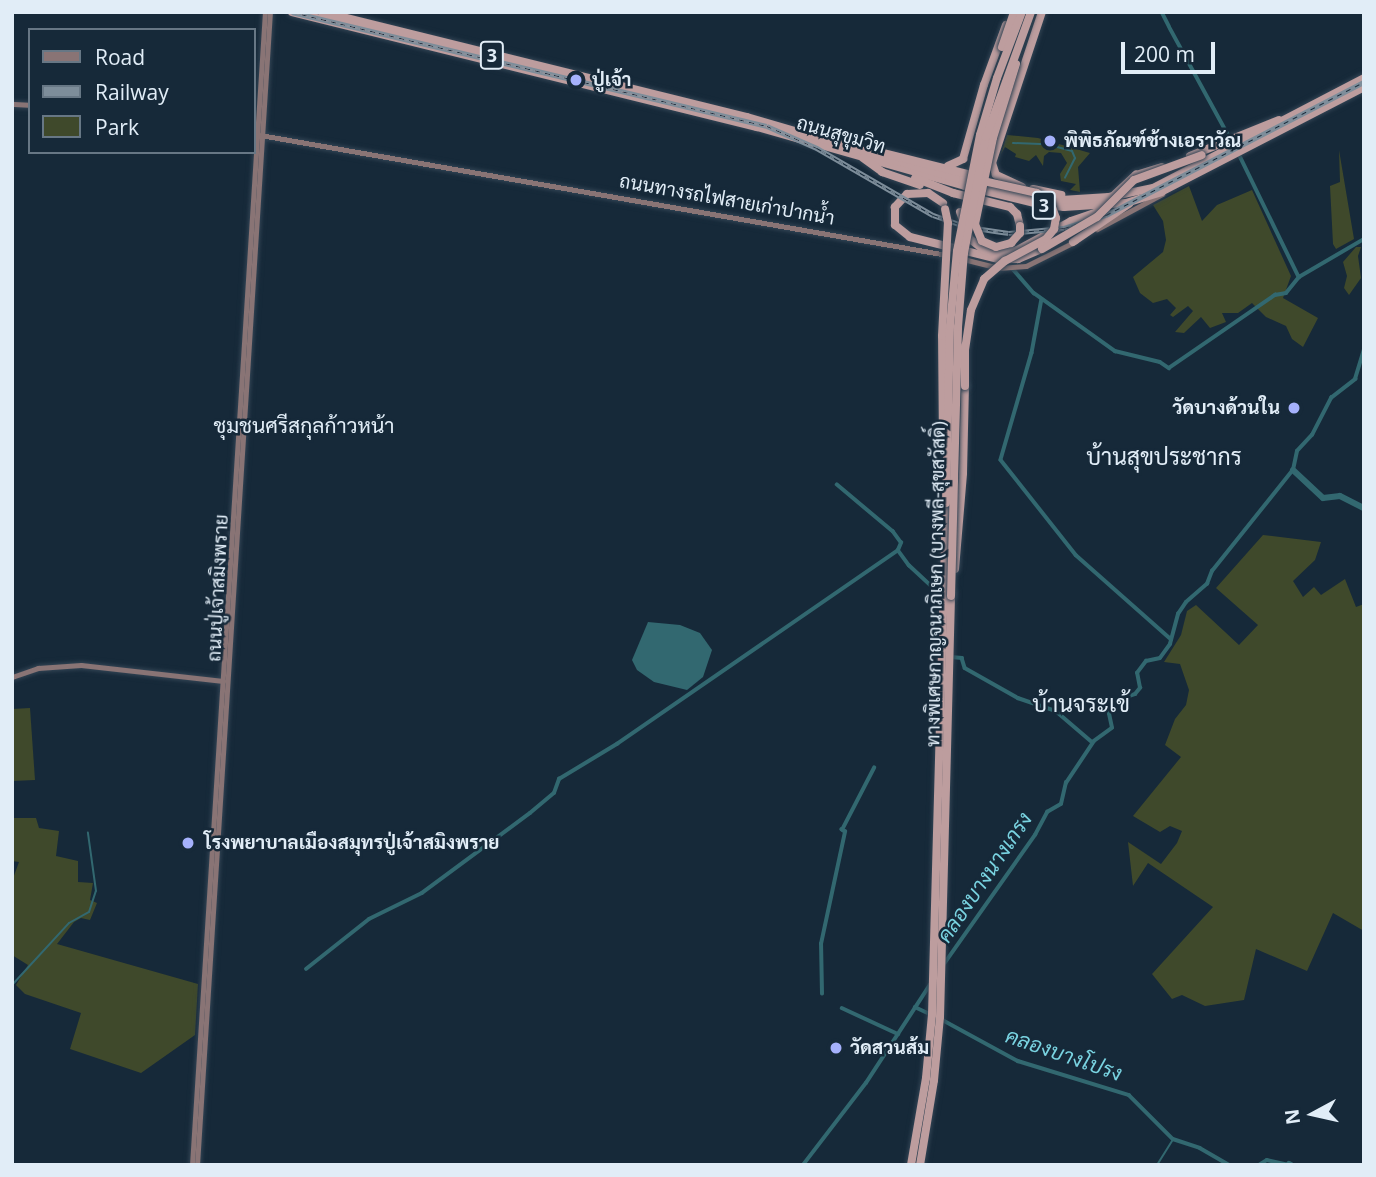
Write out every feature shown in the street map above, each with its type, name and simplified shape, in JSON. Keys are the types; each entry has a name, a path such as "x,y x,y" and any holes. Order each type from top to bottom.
{"highway":[{"name":"ถนนสุขุมวิท","path":"292,12 842,143 923,169 1025,195 1061,200 1143,198 1293,116 1309,112 1364,87"},
{"name":"ถนนสุขุมวิท","path":"322,12 484,57"},
{"path":"938,166 955,165 963,159 978,106 1013,12"},
{"path":"1013,12 982,113 960,212 966,233 979,247 994,254 1017,250"},
{"name":"ทางพิเศษกาญจนาภิเษก (บางพลี-สุขสวัสดิ์)","path":"911,1165 924,1090 932,1015 950,326 958,241 982,126 1022,12"},
{"path":"865,158 953,193 1010,207 1017,214 1020,226 1020,233 1011,243 996,247 982,241 975,224 1004,102 1033,12"},
{"name":"ทางพิเศษกาญจนาภิเษก (บางพลี-สุขสวัสดิ์)","path":"920,1165 933,1092 940,1017 958,327 964,253 986,137 1033,12"},
{"path":"1022,187 996,175 992,163 1042,12"},
{"path":"992,163 979,164 971,159 998,65"},
{"name":"ถนนสุขุมวิท","path":"783,130 865,158 1039,204 1080,207 1128,202 1176,185 1309,112 1364,78"},
{"path":"944,206 928,193 907,194 895,207 895,225 910,237 998,259 1017,259 1042,249 1097,217 1134,180 1202,155 1293,116"},
{"path":"842,143 1064,196 1107,198 1136,175 1175,163 1259,126 1293,116"},
{"path":"887,153 976,179 1037,193 1051,204 1056,218 1054,229 1046,239 1004,261 984,279 973,302 965,349"},
{"path":"865,158 882,172 931,190 944,206 948,241 941,397 946,503"},
{"path":"951,596 964,474 965,315 976,284 993,264 1017,250 1090,214 1128,202"},
{"path":"1073,242 1128,202"},
{"path":"1073,242 1090,214"}],"main road":[{"name":"ถนนปู่เจ้าสมิงพราย","path":"194,1165 265,12"},
{"name":"ถนนปู่เจ้าสมิงพราย","path":"258,134 270,12"},
{"name":"ถนนทางรถไฟสายเก่าปากน้ำ","path":"258,134 940,253 998,268 1027,266 1073,242 1143,198"},
{"path":"12,677 38,668 81,665 225,682"}],"green space":[{"path":"1007,135 1038,138 1090,153 1078,167 1080,192 1070,190 1076,184 1061,181 1060,174 1067,163 1061,153 1049,152 1044,156 1043,166 1036,155 1029,161 1015,157 1016,154 1005,147 1001,154"},
{"path":"1339,150 1354,239 1336,249 1333,244 1330,186 1340,182"},
{"path":"1189,186 1202,221 1217,205 1252,190 1291,276 1283,298 1318,318 1303,347 1292,339 1286,326 1266,317 1252,303 1238,313 1222,313 1226,322 1210,328 1201,317 1184,333 1175,332 1193,311 1188,306 1173,317 1170,315 1176,308 1167,299 1153,303 1140,293 1133,277 1163,252 1166,240 1163,221 1153,205"},
{"path":"1356,247 1361,247 1358,256 1361,278 1349,295 1344,288 1347,276 1343,262"},
{"path":"1263,535 1321,542 1315,560 1293,581 1303,597 1314,587 1321,595 1345,579 1356,607 1364,604 1364,931 1333,913 1307,971 1256,949 1244,1000 1205,1006 1182,995 1172,999 1152,974 1213,907 1148,863 1133,886 1128,842 1161,864 1177,843 1182,831 1170,826 1160,832 1133,816 1181,757 1165,745 1175,719 1186,705 1189,690 1180,664 1164,662 1181,635 1187,611 1196,605 1239,645 1258,625 1216,588"},
{"path":"30,708 35,780 12,781 12,709"},
{"path":"12,818 36,818 39,828 59,831 56,856 78,861 78,882 93,883 90,900 97,903 90,920 81,918 74,922 57,944 198,984 195,1035 141,1073 70,1049 81,1013 25,994 16,985 28,965 12,955 12,881 19,862 12,861"}],"shaded area":[{"path":"648,622 680,625 700,633 712,650 703,677 687,690 654,682 637,670 632,660"}],"waterway":[{"path":"1162,12 1169,26"},
{"path":"1170,28 1229,136"},
{"path":"1013,143 1046,144 1072,151 1075,158 1065,178"},
{"path":"1240,156 1299,277"},
{"path":"1013,269 1034,293 1115,351 1160,362 1169,368 1275,295 1286,293 1299,277 1364,239"},
{"path":"1042,299 1032,353 1001,460 1076,555 1171,639"},
{"name":"คลองบางนางเกรง","path":"944,964 1035,835 1047,812 1061,804 1066,783 1094,741 1112,728 1109,714 1117,700 1135,694 1140,688 1137,673 1146,661 1160,658 1170,644 1178,614 1186,602 1207,584 1212,571 1293,470 1297,451 1312,435 1331,398 1355,379 1364,350"},
{"path":"1293,470 1323,498 1340,496 1364,508"},
{"path":"306,969 369,919 422,893 530,813 554,793 559,779 617,744 898,550 901,543 893,532 837,485"},
{"path":"898,550 909,565 935,589 934,655 940,656"},
{"path":"951,657 962,658 965,668 1018,698 1056,711 1092,742"},
{"path":"822,994 821,944 845,832 842,830 874,768"},
{"path":"12,985 69,923 89,912 96,891 88,833"},
{"name":"คลองบางนางเกรง","path":"803,1165 866,1083 930,985"},
{"name":"คลองบางโปรง","path":"915,1007 932,1015"},
{"path":"842,1008 898,1034"},
{"name":"คลองบางโปรง","path":"939,1018 1018,1061 1129,1095 1173,1139 1200,1148 1230,1165"},
{"path":"1157,1165 1173,1139"},
{"name":"คลองบางโปรง","path":"1259,1165 1267,1160 1288,1165"}],"railway":[{"path":"292,12 767,126 817,148 933,215 968,227 1009,233 1064,228 1106,215 1364,82"}],"place":[{"name":"ปู่เจ้า","path":"576,80"},
{"name":"พิพิธภัณฑ์ช้างเอราวัณ","path":"1050,141"},
{"name":"วัดบางด้วนใน","path":"1294,408"},
{"name":"โรงพยาบาลเมืองสมุทรปู่เจ้าสมิงพราย","path":"188,843"},
{"name":"วัดสวนส้ม","path":"836,1048"}],"district":[{"name":"ชุมชนศรีสกุลก้าวหน้า","path":"304,425"},
{"name":"บ้านสุขประชากร","path":"1164,456"},
{"name":"บ้านจระเข้","path":"1081,703"}]}
